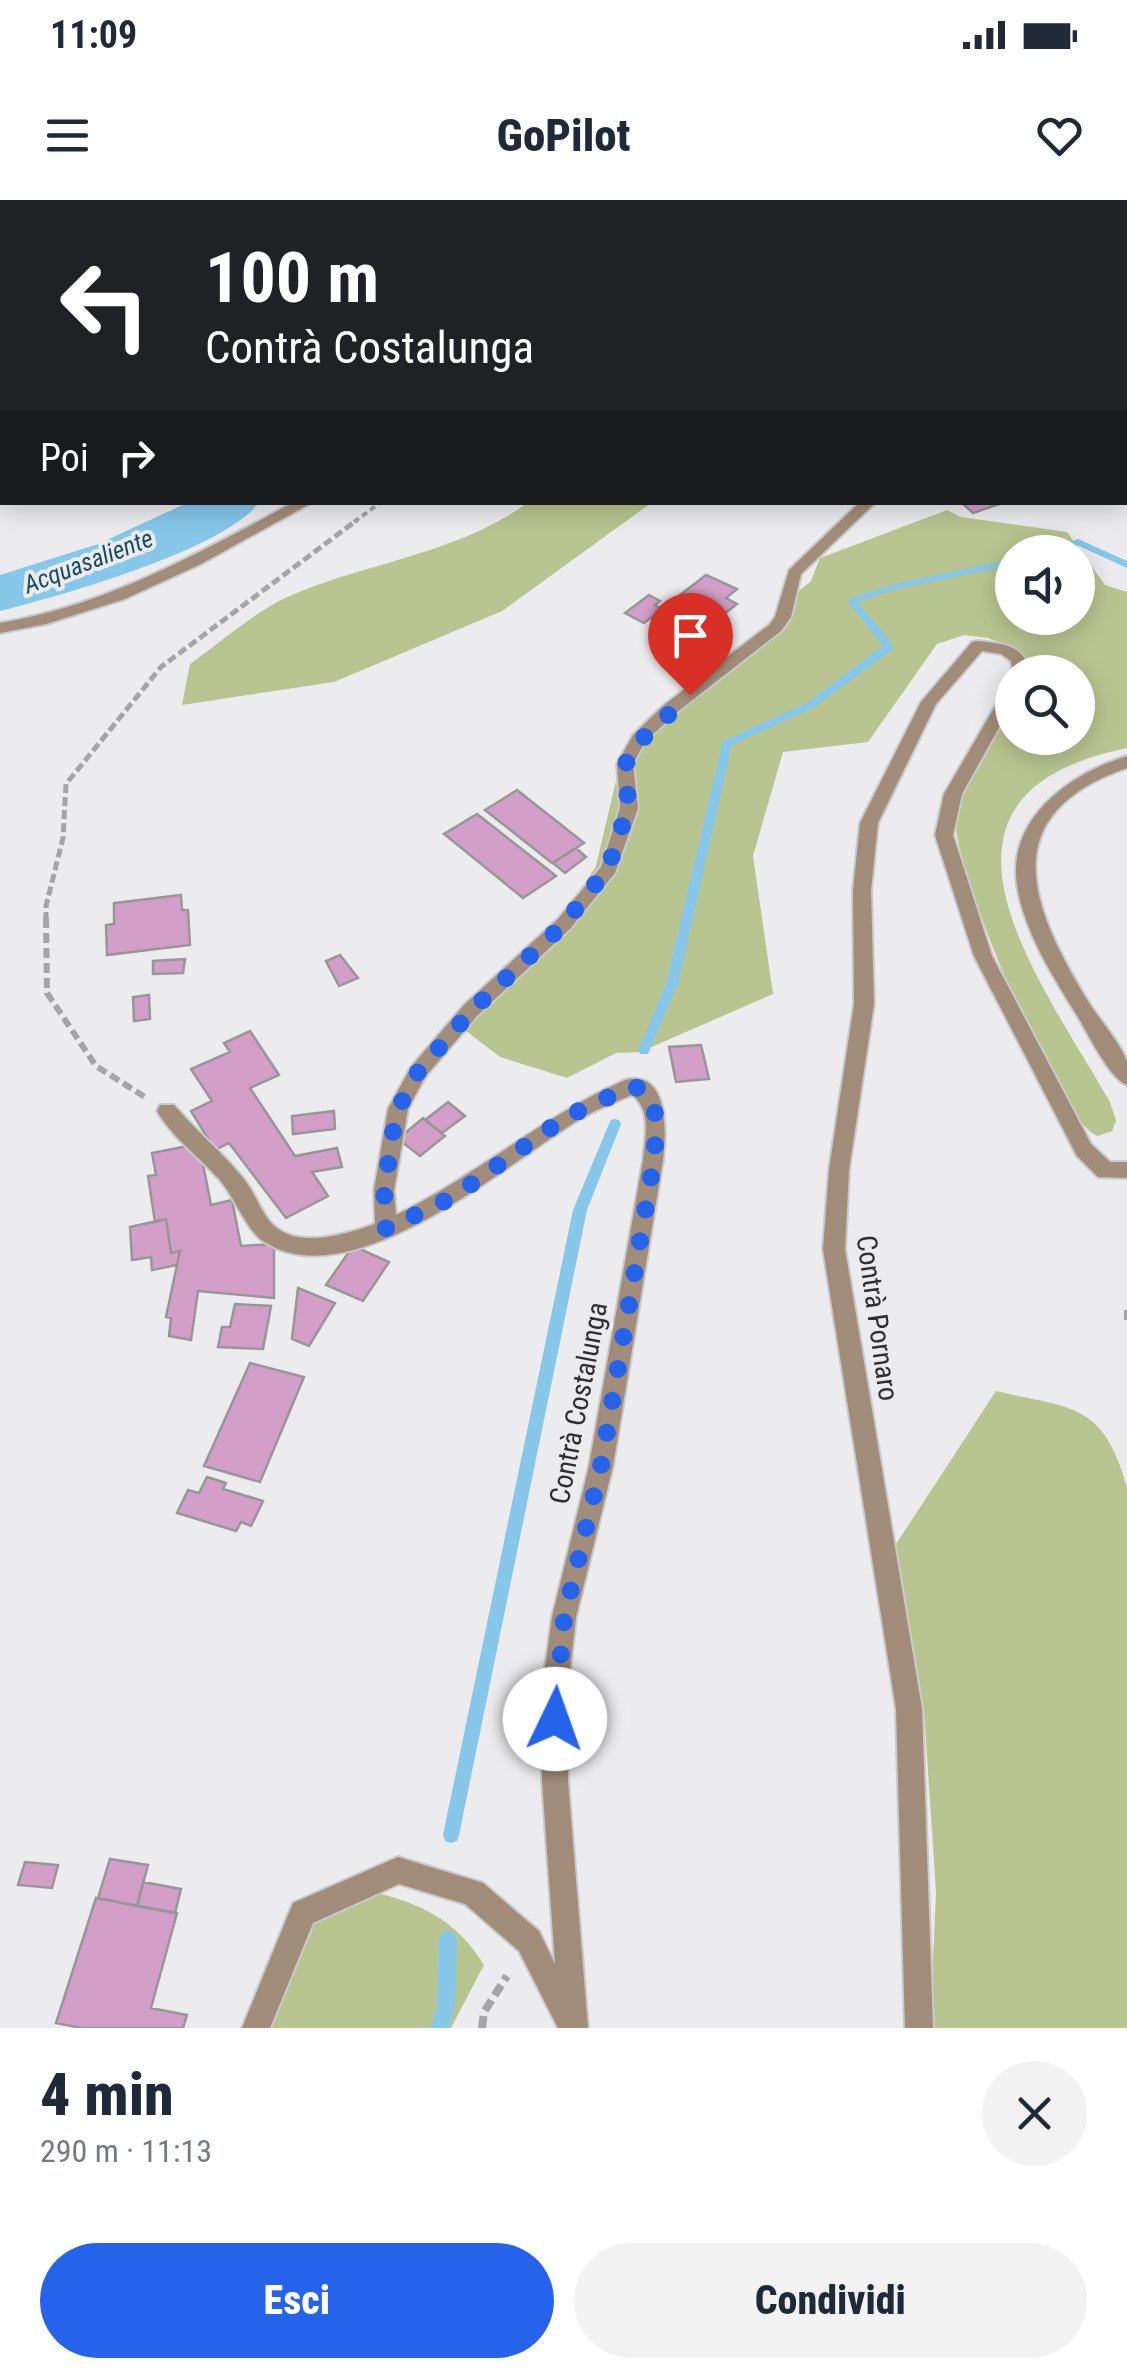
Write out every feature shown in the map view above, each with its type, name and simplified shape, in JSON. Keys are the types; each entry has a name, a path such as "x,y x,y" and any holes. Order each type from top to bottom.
{"street":[{"path":"0,628 57,619 180,570 300,505"},
{"path":"386,1229 384,1190 398,1109 438,1046 564,924 608,868 628,808 626,764 639,739 775,628 783,616 794,574 866,505"},
{"name":"Contrà Pornaro","path":"920,2028 909,1709 834,1249 839,1170 864,1004 862,890 869,823 928,702 978,646 1006,649 1015,655"},
{"path":"995,720 953,794 944,835 982,956 1084,1150 1106,1171 1127,1170"},
{"path":"1127,762 1079,782 1045,809 1029,842 1025,882 1051,953 1127,1077"},
{"name":"Contrà Costalunga","path":"167,1111 244,1196 260,1226 276,1239 315,1248 386,1229 453,1197 566,1117 598,1100 632,1086 651,1098 656,1116 654,1160 601,1466 564,1618 556,1688 555,1781 573,2028"},
{"path":"256,2028 303,1913 398,1870 473,1894 529,1941 573,2028"}],"path":[{"path":"167,1111 96,1066 48,993 46,906 63,838 66,784 162,668 377,505"},
{"path":"1127,1310 1127,1322"},
{"path":"482,2028 484,2012 529,1941"}],"green space":[{"path":"524,505 648,505 502,611 334,682 182,705 190,664 248,620 285,598 441,546"},
{"path":"947,510 961,517 1069,535 995,535 995,635 1095,635 1095,571 1105,585 1127,592 1127,748 1057,772 1017,806 1002,848 1006,896 1024,948 1050,1001 1110,1102 1116,1121 1112,1131 1098,1136 1080,1121 1036,1046 973,894 956,827 961,796 995,736 995,755 1095,755 1095,655 1019,655 1015,649 988,638 964,635 937,644 868,742 783,752 753,856 773,994 640,1052 616,1053 567,1078 500,1057 453,1021 491,979 557,927 596,866 622,755 658,714 766,629 781,606 811,581 820,558"},
{"path":"996,1391 1065,1407 1095,1424 1118,1459 1127,1487 1127,2028 930,2028 936,1892 924,1711 896,1544"},
{"path":"360,1892 405,1901 436,1916 462,1936 484,1965 451,2028 244,2028 301,1931"}],"building":[{"path":"964,505 996,505 973,513"},
{"path":"706,575 737,589 726,598 737,604 700,633 658,612"},
{"path":"649,595 660,601 655,605 662,609 644,623 625,613"},
{"path":"517,790 584,843 552,863 485,810"},
{"path":"477,814 556,876 523,898 444,834"},
{"path":"576,848 586,857 565,873 553,863"},
{"path":"181,895 182,910 188,910 190,945 107,955 106,925 114,924 114,903"},
{"path":"340,955 358,978 339,986 326,961"},
{"path":"185,959 183,973 153,974 153,961"},
{"path":"149,995 150,1019 134,1021 133,997"},
{"path":"250,1031 279,1075 250,1088 295,1156 337,1148 342,1167 312,1172 328,1196 286,1218 229,1143 215,1150 191,1111 212,1101 191,1069 230,1052 224,1043"},
{"path":"701,1045 709,1079 676,1082 669,1047"},
{"path":"448,1102 465,1116 442,1133 425,1120"},
{"path":"334,1111 335,1129 293,1134 292,1116"},
{"path":"423,1118 445,1136 420,1156 398,1139"},
{"path":"193,1145 203,1164 211,1205 232,1200 241,1246 274,1244 274,1298 198,1291 191,1340 169,1336 171,1318 166,1317 180,1251 171,1253 166,1219 155,1222 148,1176 156,1175 152,1153"},
{"path":"166,1219 171,1253 180,1251 177,1265 152,1270 151,1257 132,1260 130,1227"},
{"path":"353,1246 389,1262 363,1301 326,1285"},
{"path":"298,1288 335,1303 309,1346 292,1339"},
{"path":"235,1304 271,1306 263,1349 218,1347 222,1327 230,1327"},
{"path":"250,1363 304,1377 260,1482 204,1466"},
{"path":"207,1477 226,1483 223,1489 263,1501 251,1526 241,1522 236,1531 177,1513 188,1490 199,1493"},
{"path":"110,1859 148,1865 137,1906 98,1898"},
{"path":"25,1862 58,1865 52,1888 18,1885"},
{"path":"143,1882 181,1889 175,1913 137,1906"},
{"path":"96,1898 177,1913 151,2008 187,2015 183,2028 82,2028 56,2023"}],"waterway":[{"name":"Acquasaliente","path":"0,593 118,556 225,505"},
{"path":"1095,550 1127,565"},
{"path":"644,1051 672,984 727,743 811,705 889,647 852,601 891,588 995,566"},
{"path":"451,1835 580,1210 615,1124"},
{"path":"440,2028 446,2006 448,1939"}],"route":[{"path":"555,1719 564,1618 601,1466 654,1160 656,1116 651,1098 632,1086 598,1100 566,1117 453,1197 386,1229 384,1190 398,1109 418,1072 472,1010 564,924 608,868 625,826 626,764 630,750 690,695"}]}
